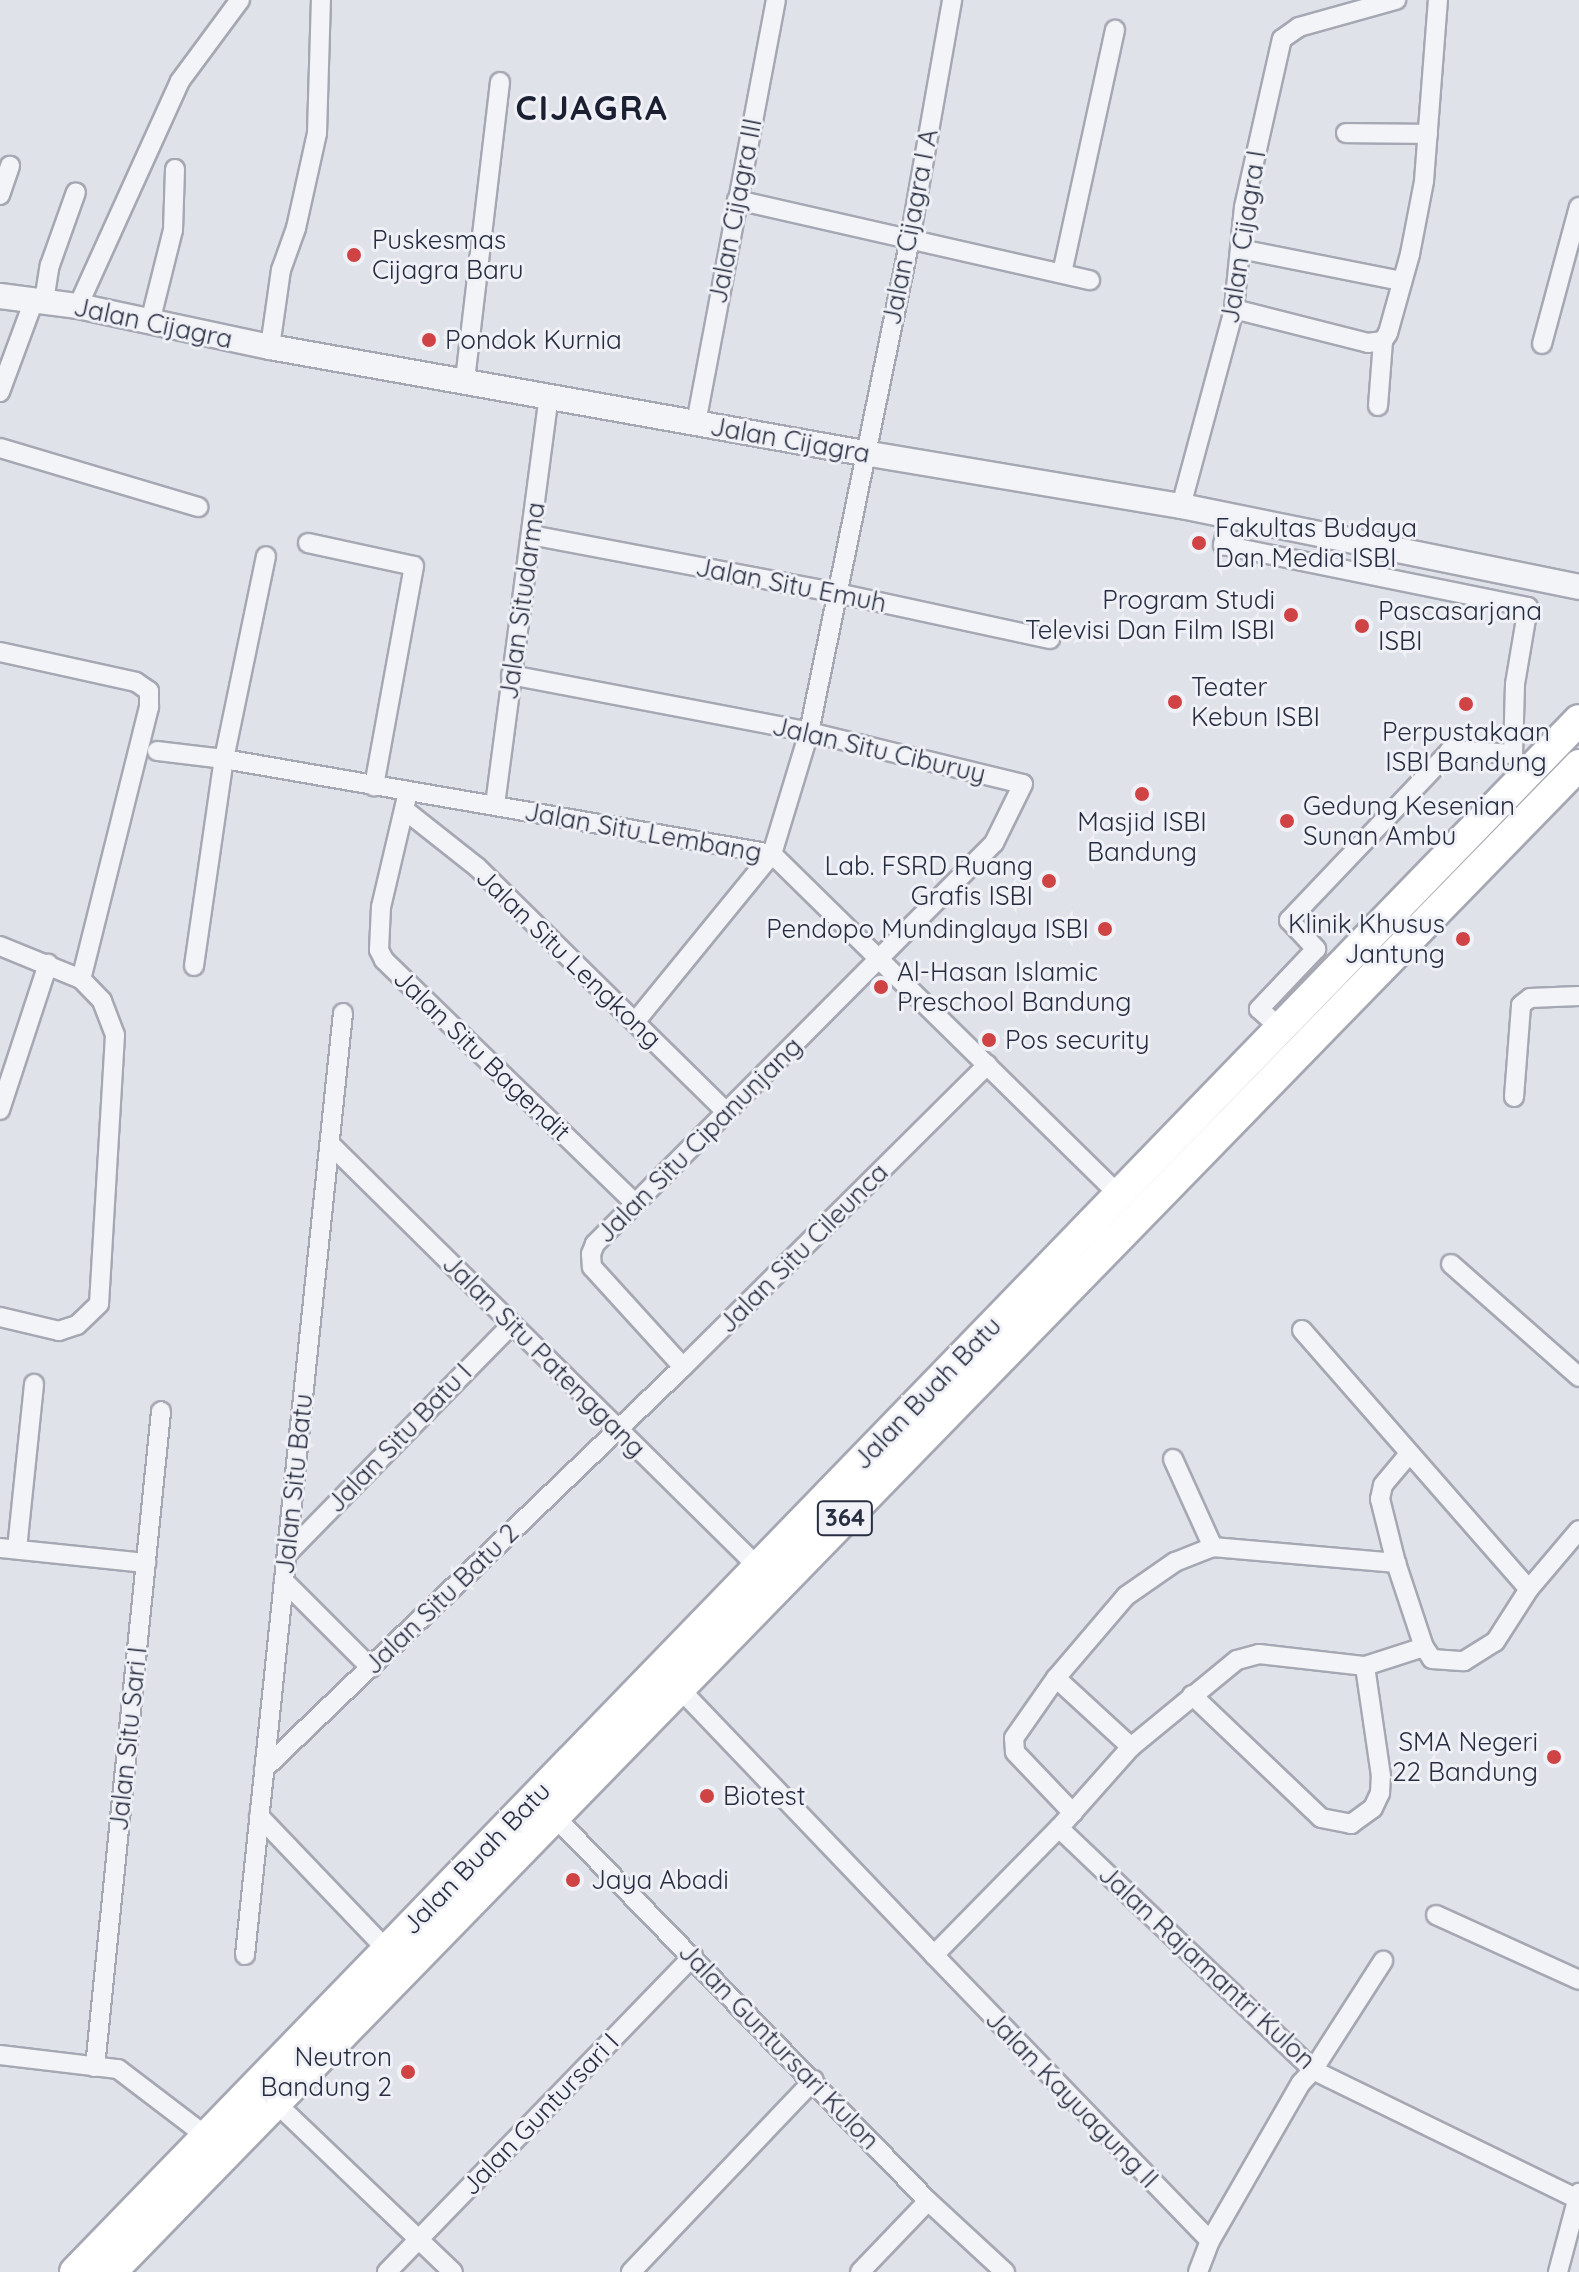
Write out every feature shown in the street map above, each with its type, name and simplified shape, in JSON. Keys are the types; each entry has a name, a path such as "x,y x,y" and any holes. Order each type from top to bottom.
{"main road":[{"name":"Jalan Buah Batu","path":"75,2272 1119,1195 1270,1019 1579,720"},
{"name":"Jalan Buah Batu","path":"111,2272 1579,765"}],"street":[{"path":"78,306 180,81 240,0"},
{"path":"270,347 281,270 296,228 317,133 321,0"},
{"name":"Jalan Cijagra III","path":"696,423 776,0"},
{"name":"Jalan Cijagra I A","path":"772,854 809,732 910,239 952,0"},
{"name":"Jalan Cijagra I","path":"1181,506 1234,309 1244,207 1282,39 1299,27 1396,0"},
{"path":"1378,406 1383,341 1402,281 1424,181 1438,0"},
{"path":"1062,273 1115,30"},
{"path":"465,380 500,82"},
{"path":"1346,133 1428,134"},
{"path":"0,195 10,166"},
{"path":"150,322 173,230 175,169"},
{"path":"0,392 39,300 76,192"},
{"path":"737,200 1090,280"},
{"path":"1542,344 1579,207"},
{"path":"1240,249 1402,281"},
{"name":"Jalan Cijagra","path":"0,296 78,306 270,347 1181,506 1579,587"},
{"path":"1234,309 1368,343 1383,341"},
{"name":"Jalan Situdarma","path":"495,805 549,396"},
{"path":"0,448 198,507"},
{"path":"1229,515 1223,545 1528,607 1515,684 1513,754 1451,750 1289,920 1316,949 1270,1019"},
{"name":"Jalan Situ Emuh","path":"531,535 837,593 1050,639"},
{"path":"308,543 414,566 374,786"},
{"path":"194,966 224,759 266,556"},
{"path":"0,652 136,682 149,691 149,707 81,979"},
{"name":"Jalan Situ Ciburuy","path":"511,675 809,732 1023,784 994,843 880,957"},
{"name":"Jalan Situ Lembang","path":"157,751 224,759 772,854 1119,1195"},
{"path":"1531,769 1579,765"},
{"name":"Jalan Situ Bagendit","path":"408,792 381,907 379,950 384,960 635,1203"},
{"name":"Jalan Situ Lengkong","path":"406,811 477,867 726,1112"},
{"path":"635,1022 772,854"},
{"path":"0,946 81,979 102,1001 115,1035 99,1304 77,1325 59,1331 0,1317"},
{"name":"Jalan Situ Cipanunjang","path":"683,1367 592,1267 591,1254 595,1244 880,957"},
{"path":"0,1110 48,964"},
{"path":"1514,1097 1521,1005 1530,998 1579,996"},
{"name":"Jalan Situ Batu","path":"245,1955 343,1013"},
{"name":"Jalan Situ Cileunca","path":"618,1429 987,1065"},
{"name":"Jalan Situ Patenggang","path":"330,1144 758,1567"},
{"path":"1451,1264 1579,1377"},
{"name":"Jalan Situ Batu I","path":"287,1554 512,1324"},
{"path":"1302,1330 1408,1455 1529,1589"},
{"path":"34,1384 4,1549 146,1563"},
{"name":"Jalan Situ Sari I","path":"95,2067 161,1411"},
{"name":"Jalan Situ Batu 2","path":"264,1769 618,1429"},
{"path":"1408,1455 1383,1485 1380,1499 1396,1563 1424,1647 1432,1659 1464,1661 1495,1642 1529,1589 1579,1530"},
{"path":"1173,1459 1213,1547"},
{"path":"1073,1813 1015,1752 1013,1744 1018,1730 1056,1678 1126,1596 1148,1577 1213,1547 1396,1563"},
{"path":"284,1581 371,1668"},
{"path":"934,1955 1059,1828 1131,1747 1237,1660 1259,1654 1365,1666 1424,1647"},
{"path":"1192,1695 1321,1818 1351,1824 1373,1808 1380,1793 1381,1776 1365,1666"},
{"path":"1056,1678 1131,1747"},
{"name":"Jalan Kayuagung II","path":"680,1689 1210,2241"},
{"path":"259,1816 387,1950"},
{"name":"Jalan Guntursari Kulon","path":"555,1817 814,2080 928,2201 1005,2272"},
{"name":"Jalan Rajamantri Kulon","path":"1059,1828 1313,2070 1579,2198"},
{"path":"1436,1915 1579,1980"},
{"name":"Jalan Guntursari I","path":"387,2272 693,1956"},
{"path":"1198,2272 1210,2241 1301,2083 1313,2070 1383,1961"},
{"path":"0,2055 118,2069 206,2136"},
{"path":"631,2272 814,2080"},
{"path":"275,2102 453,2272"},
{"path":"1558,2272 1579,2198"},
{"path":"860,2272 928,2201"}],"place":[{"name":"Puskesmas Cijagra Baru","path":"354,255"},
{"name":"Pondok Kurnia","path":"429,340"},
{"name":"Fakultas Budaya Dan Media ISBI","path":"1199,543"},
{"name":"Program Studi Televisi Dan Film ISBI","path":"1291,615"},
{"name":"Pascasarjana ISBI","path":"1362,626"},
{"name":"Teater Kebun ISBI","path":"1175,702"},
{"name":"Perpustakaan ISBI Bandung","path":"1466,704"},
{"name":"Masjid ISBI Bandung","path":"1142,794"},
{"name":"Gedung Kesenian Sunan Ambu","path":"1287,821"},
{"name":"Lab. FSRD Ruang Grafis ISBI","path":"1049,881"},
{"name":"Pendopo Mundinglaya ISBI","path":"1105,929"},
{"name":"Klinik Khusus Jantung","path":"1463,939"},
{"name":"Al-Hasan Islamic Preschool Bandung","path":"881,987"},
{"name":"Pos security","path":"989,1040"},
{"name":"SMA Negeri 22 Bandung","path":"1554,1757"},
{"name":"Biotest","path":"707,1796"},
{"name":"Jaya Abadi","path":"573,1880"},
{"name":"Neutron Bandung 2","path":"408,2072"}],"district":[{"name":"CIJAGRA","path":"592,108"}]}
